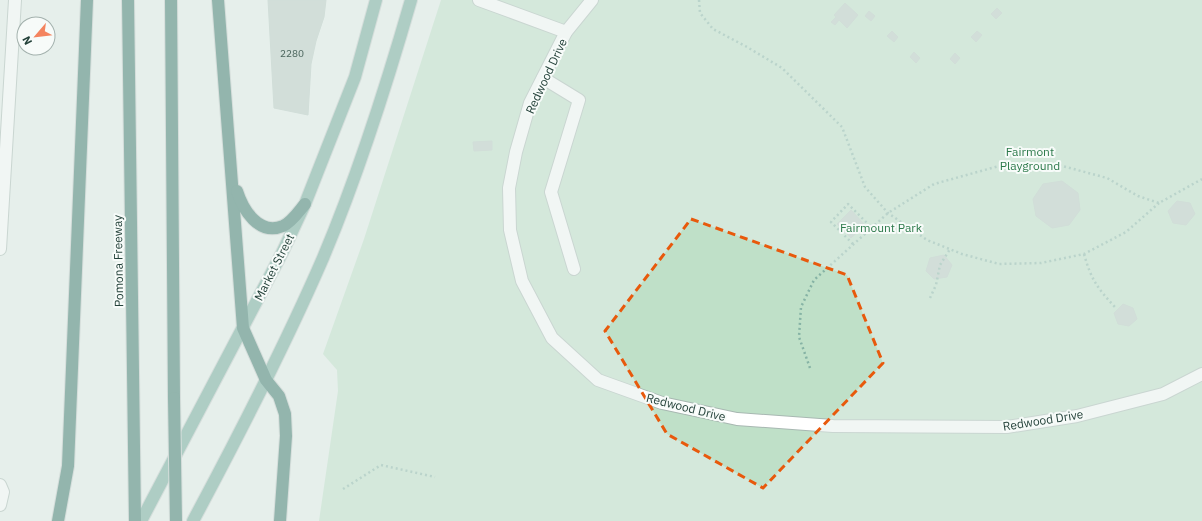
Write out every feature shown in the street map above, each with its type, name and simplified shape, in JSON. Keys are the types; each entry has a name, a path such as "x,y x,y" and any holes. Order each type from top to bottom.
{"highway":[{"path":"58,521 68,466 87,0"},
{"name":"Pomona Freeway","path":"128,0 135,521"},
{"path":"171,0 176,521"},
{"path":"218,0 242,328 266,380 279,396 285,414 286,436 280,521"},
{"path":"232,178 243,207 254,221 260,225 269,227 283,226 295,216 305,204"}],"main road":[{"name":"Market Street","path":"141,521 282,253 305,204 354,77 376,0"},
{"path":"193,521 266,380 323,258 345,202 381,98 411,0"}],"street":[{"path":"0,249 15,0"},
{"path":"566,32 592,0"},
{"name":"Redwood Drive","path":"483,1 566,32 530,103 516,152 509,188 510,230 522,281 552,338 598,380 662,403 737,419 833,426 1007,427 1077,416 1163,394 1202,374"},
{"path":"543,78 579,100 551,192 574,269"},
{"path":"0,485 3,492 0,505"}],"path":[{"path":"699,0 700,13 713,29 782,68 842,127 865,187 888,213 926,240 950,250 999,264 1041,263 1084,254 1126,232 1158,203 1202,179"},
{"path":"810,368 799,337 801,306 814,280 888,213 934,184 999,166 1056,164 1107,178 1138,196 1158,203"},
{"path":"853,244 831,222 848,204 872,228"},
{"path":"930,298 936,285 940,266 950,250"},
{"path":"1084,254 1091,278 1101,293 1114,307"},
{"path":"343,489 381,465 435,477"}],"highlighted area":[{"path":"691,219 847,275 883,363 763,488 667,434 605,331"}],"green space":[{"name":"Fairmount Park","path":"441,0 1202,0 1202,521 319,521 338,391 337,370 323,354 364,239"}],"building":[{"path":"268,0 326,0 324,17 316,41 311,64 308,115 274,108"},
{"path":"845,3 858,15 847,28 839,20 835,25 831,22 836,17 834,15"},
{"path":"997,8 1002,13 996,19 991,14"},
{"path":"869,11 875,16 871,21 865,16"},
{"path":"892,31 898,37 894,42 887,36"},
{"path":"977,31 982,35 976,42 971,37"},
{"path":"914,52 920,58 916,63 910,57"},
{"path":"955,53 960,58 955,64 950,59"},
{"path":"492,141 492,150 474,151 473,142"},
{"path":"1062,181 1078,193 1080,210 1069,225 1052,228 1036,216 1033,199 1043,184"},
{"path":"1177,201 1190,203 1195,214 1186,225 1173,223 1168,211"},
{"path":"851,210 865,225 851,238 837,224"},
{"path":"944,255 952,265 947,277 934,279 926,271 930,258"},
{"path":"1123,304 1133,308 1137,319 1129,326 1118,324 1114,313"}],"park label":[{"name":"Fairmont Playground","path":"1030,158"}]}
